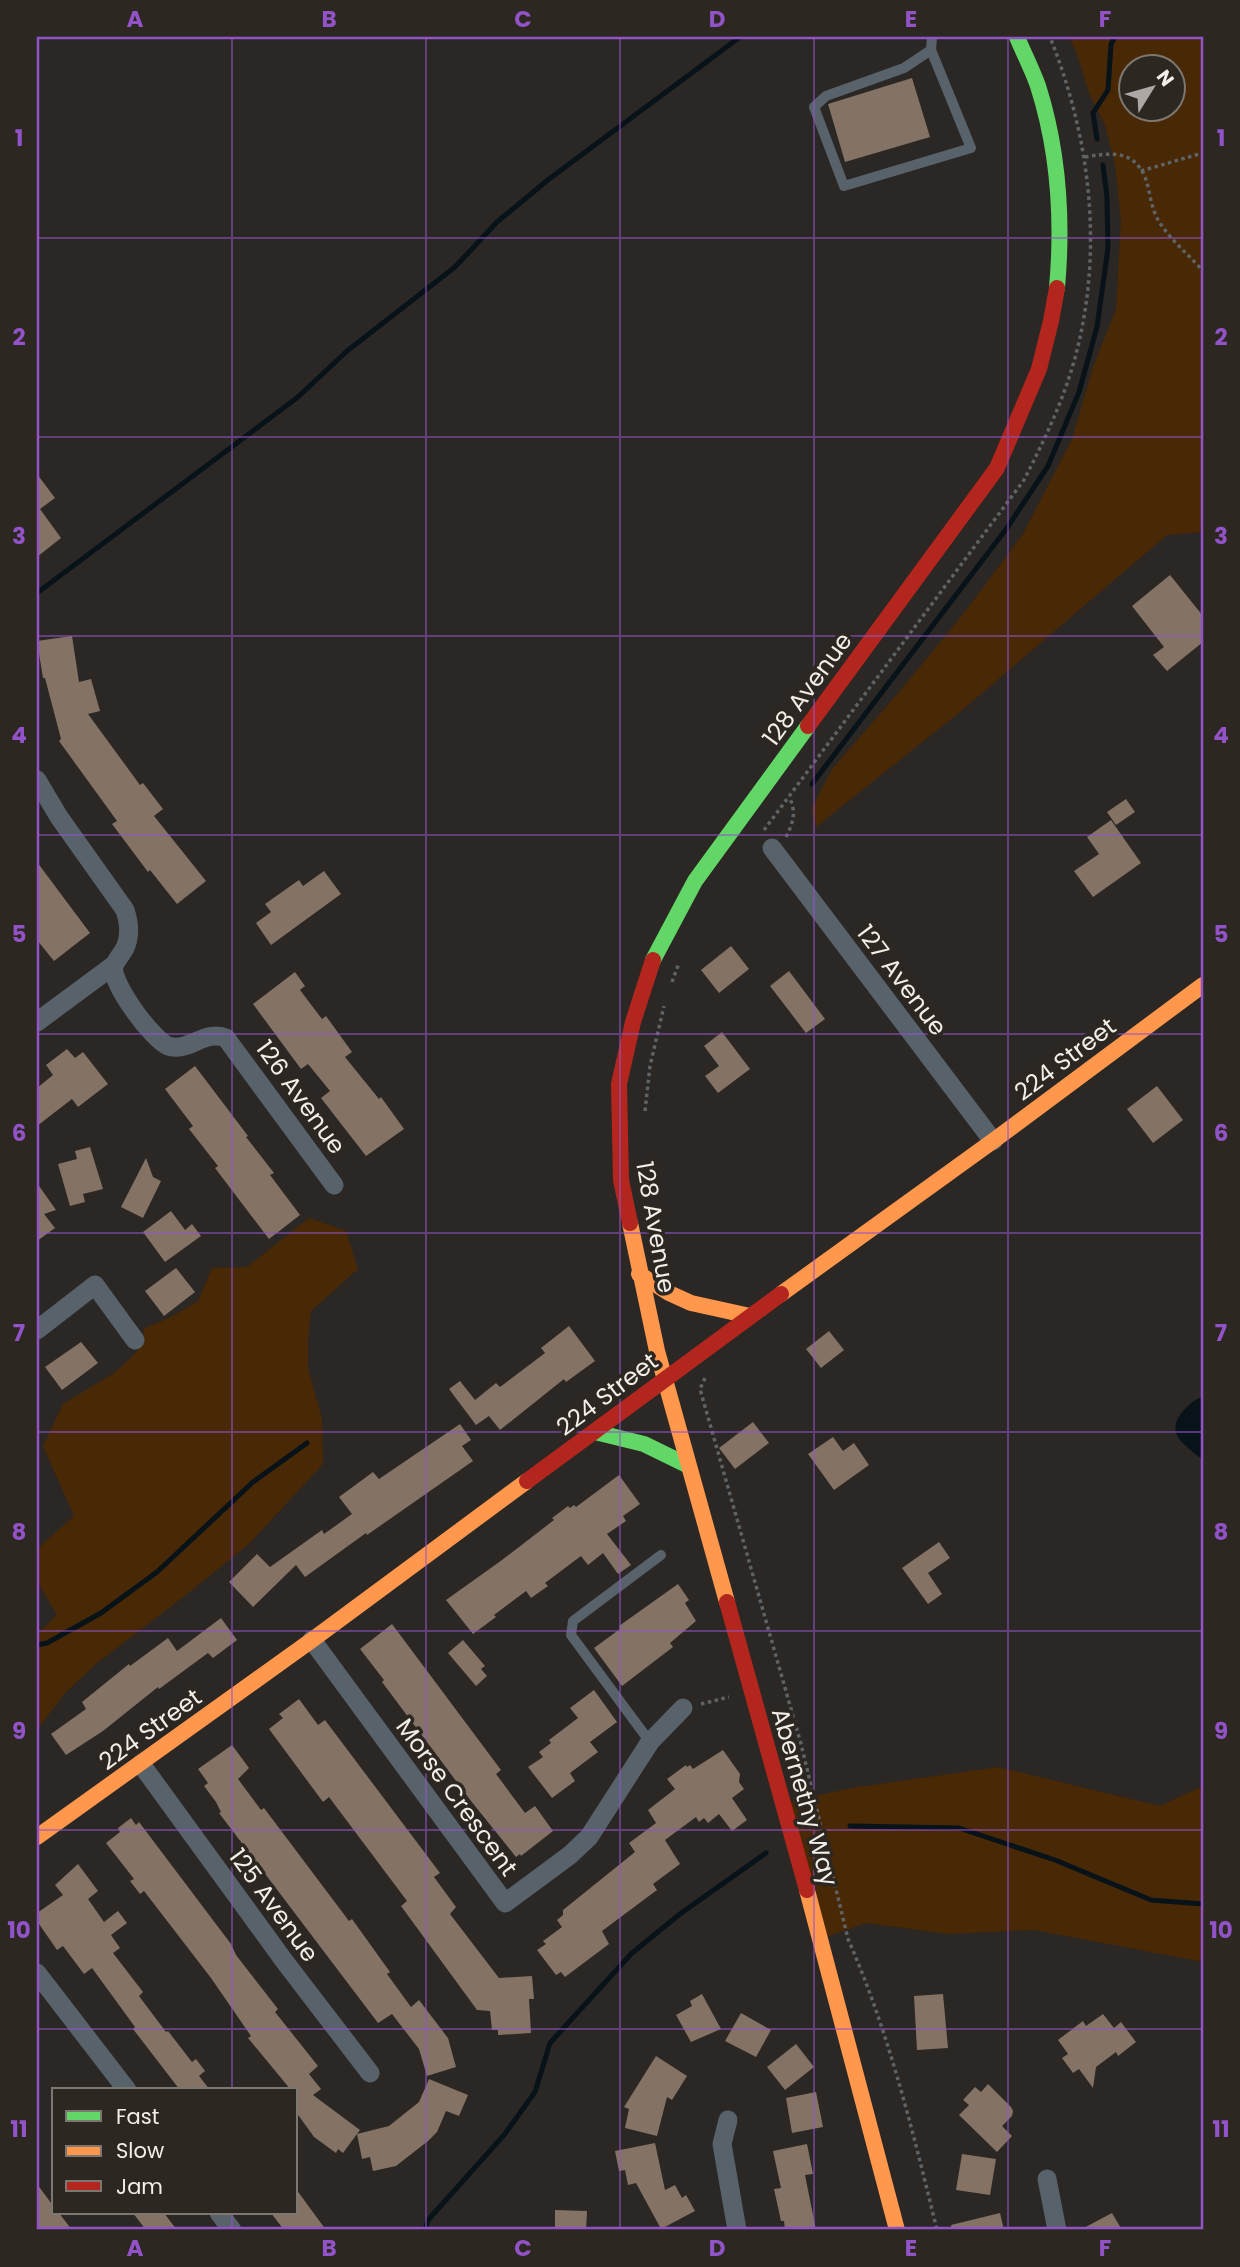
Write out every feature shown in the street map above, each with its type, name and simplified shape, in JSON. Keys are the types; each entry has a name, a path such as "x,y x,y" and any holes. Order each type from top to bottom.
{"main road":[{"name":"128 Avenue","path":"665,1378 639,1274 621,1180 619,1084 634,1023 653,960 695,881 715,850 997,468 1021,418 1044,353 1060,270 1060,186 1039,90 1017,37"},
{"name":"224 Street","path":"37,1837 312,1640 1203,985"},
{"path":"639,1274 691,1303 750,1316"},
{"name":"Abernethy Way","path":"665,1378 687,1465 784,1803 897,2230"},
{"path":"595,1432 644,1444 687,1465"}],"street":[{"path":"37,780 59,817 125,910 129,927 125,948 114,965 37,1022"},
{"name":"127 Avenue","path":"769,845 993,1141"},
{"name":"126 Avenue","path":"114,965 114,975 119,987 160,1041 177,1047 210,1035 219,1035 233,1045 334,1185"},
{"path":"37,1330 95,1285 135,1340"},
{"name":"Morse Crescent","path":"312,1640 505,1903 570,1855 589,1837 650,1742 683,1708"},
{"name":"125 Avenue","path":"141,1764 285,1962 370,2073"},
{"path":"37,1973 125,2088"},
{"path":"728,2120 722,2144 737,2230"},
{"path":"1047,2179 1057,2230"},
{"path":"220,2214 232,2230"}],"lane":[{"path":"931,50 904,68 826,96 814,107 844,186 971,148 931,50 932,37"},
{"path":"650,1742 571,1635 573,1621 661,1555"}],"path":[{"path":"769,845 789,797 1024,480 1052,425 1078,347 1091,265 1085,158 1067,79 1050,37"},
{"path":"1085,158 1111,153 1125,155 1134,161 1144,177 1149,202 1159,221 1203,271"},
{"path":"1141,172 1199,154"},
{"path":"769,845 787,836 794,806 789,797"},
{"path":"671,986 683,954"},
{"path":"644,1122 650,1066 666,997"},
{"path":"704,1375 706,1380 700,1389 703,1402 801,1744 848,1939 898,2080 937,2230"},
{"path":"683,1708 729,1697"}],"shaded area":[{"path":"1069,37 1203,37 1203,532 1167,535 960,712 816,827 811,810 832,769 964,613 1023,534 1072,439 1093,367 1116,309 1121,220 1115,165 1105,125 1089,93"},
{"path":"309,1218 346,1231 358,1269 311,1311 308,1368 322,1419 323,1464 249,1544 97,1663 65,1693 37,1730 37,1634 57,1615 37,1581 37,1549 74,1516 43,1446 63,1404 114,1373 137,1352 145,1328 198,1301 212,1268 247,1267"},
{"path":"1203,1397 1203,1460 1183,1444 1176,1432 1176,1425 1178,1417 1185,1409 1193,1401"},
{"path":"998,1767 1160,1806 1203,1786 1203,1962 1034,1930 948,1934 866,1923 821,1939 784,1803 851,1788"}],"building":[{"path":"912,78 930,137 845,162 828,104"},
{"path":"37,474 55,498 40,509 61,538 37,557"},
{"path":"1170,575 1203,616 1203,642 1167,671 1153,655 1164,647 1132,606"},
{"path":"72,636 79,682 91,679 100,711 88,714 140,785 143,783 163,809 154,816 206,881 177,904 150,870 148,872 112,824 117,821 59,741 61,739 43,678 37,641"},
{"path":"1126,799 1135,812 1116,825 1107,812"},
{"path":"1111,820 1141,863 1093,897 1074,871 1099,854 1087,837"},
{"path":"37,862 90,933 54,961 37,940"},
{"path":"324,871 341,894 271,945 256,923 271,912 265,904 299,880 303,886"},
{"path":"731,946 749,969 719,993 701,970"},
{"path":"789,971 825,1019 806,1033 770,986"},
{"path":"295,972 305,986 300,990 322,1019 326,1016 352,1052 345,1057 379,1099 381,1097 404,1129 366,1156 321,1098 330,1091 308,1064 301,1069 253,1004"},
{"path":"722,1032 750,1069 718,1093 705,1076 719,1066 704,1046"},
{"path":"67,1049 75,1058 83,1052 108,1084 78,1107 72,1099 37,1126 37,1088 53,1075 46,1065"},
{"path":"195,1066 248,1136 246,1137 274,1173 270,1175 300,1215 269,1239 215,1168 218,1166 189,1129 193,1126 165,1089"},
{"path":"1157,1086 1183,1120 1153,1143 1127,1109"},
{"path":"90,1147 103,1189 83,1194 85,1202 70,1206 58,1164 77,1159 75,1151"},
{"path":"146,1158 153,1177 161,1181 143,1218 121,1207"},
{"path":"37,1183 56,1210 44,1214 55,1228 37,1241"},
{"path":"171,1211 185,1230 192,1224 201,1236 165,1262 143,1232"},
{"path":"176,1268 195,1292 164,1316 145,1291"},
{"path":"569,1326 595,1361 566,1382 564,1379 500,1430 489,1416 476,1425 449,1389 460,1381 475,1400 496,1383 500,1387 545,1353 541,1348"},
{"path":"829,1331 844,1350 821,1368 806,1349"},
{"path":"81,1342 98,1363 62,1390 45,1367"},
{"path":"753,1422 769,1443 735,1469 719,1448"},
{"path":"460,1424 471,1440 462,1446 473,1461 367,1535 366,1533 305,1577 296,1565 253,1607 229,1582 257,1554 270,1567 322,1530 324,1534 352,1514 339,1497 373,1472 379,1479"},
{"path":"833,1437 843,1451 854,1443 869,1465 834,1490 808,1454"},
{"path":"619,1475 640,1504 623,1516 626,1521 607,1534 631,1565 618,1574 603,1553 588,1565 581,1556 545,1583 548,1586 531,1598 526,1591 473,1634 446,1600 554,1520 552,1518 568,1506 576,1507"},
{"path":"939,1542 950,1558 928,1573 942,1594 928,1604 902,1568"},
{"path":"678,1584 689,1600 685,1603 696,1621 670,1643 673,1647 622,1686 594,1648 620,1629 619,1626"},
{"path":"221,1618 237,1640 213,1658 208,1653 66,1755 51,1734 86,1709 82,1702 129,1664 130,1666 168,1638 177,1651"},
{"path":"392,1624 501,1770 496,1774 525,1813 535,1806 553,1831 521,1856 520,1854 516,1857 471,1801 360,1649"},
{"path":"463,1640 485,1666 481,1669 487,1676 476,1686 448,1653"},
{"path":"594,1690 617,1722 590,1742 598,1752 570,1773 575,1781 552,1798 528,1767 543,1757 539,1752 551,1743 549,1740 578,1718 570,1708"},
{"path":"299,1699 318,1725 325,1720 440,1873 434,1877 456,1907 450,1914 499,1978 532,1976 534,1999 529,1999 531,2033 498,2035 498,2030 492,2030 490,2011 477,2010 401,1906 407,1901 329,1797 323,1802 269,1729 283,1718 279,1714"},
{"path":"232,1745 249,1768 238,1779 261,1810 264,1808 349,1921 352,1919 411,2007 419,2000 448,2038 456,2067 427,2076 419,2049 392,2014 378,2023 219,1813 221,1812 216,1802 204,1786 208,1783 198,1769"},
{"path":"723,1750 740,1774 739,1782 744,1789 732,1798 747,1820 732,1831 719,1814 708,1823 704,1818 699,1822 696,1817 665,1840 680,1864 653,1884 657,1890 602,1931 609,1944 565,1977 561,1972 556,1975 537,1950 546,1944 543,1941 562,1927 557,1920 563,1915 563,1910 635,1852 629,1843 656,1823 648,1810 675,1789 667,1779 686,1765 693,1769"},
{"path":"131,1818 136,1825 139,1822 278,2009 275,2012 318,2066 309,2074 321,2089 313,2095 360,2130 343,2153 338,2149 336,2153 314,2137 298,2115 298,2088 289,2088 248,2038 251,2036 211,1978 144,1891 140,1894 130,1881 134,1879 106,1843 120,1832 118,1828"},
{"path":"78,1864 98,1891 88,1899 104,1922 118,1911 127,1923 111,1935 120,1948 113,1953 143,1992 139,1996 166,2032 168,2031 192,2062 196,2059 205,2071 199,2076 208,2088 178,2088 133,2029 135,2027 92,1968 84,1974 63,1946 57,1950 37,1921 37,1913 63,1895 55,1885"},
{"path":"702,1994 721,2029 691,2042 676,2015 692,2006 690,2001"},
{"path":"943,1994 948,2048 917,2050 914,1996"},
{"path":"741,2013 771,2030 756,2057 725,2041"},
{"path":"1103,2014 1114,2028 1121,2022 1136,2042 1118,2056 1116,2052 1096,2067 1093,2088 1079,2069 1073,2073 1062,2058 1068,2054 1058,2040 1083,2021 1086,2026"},
{"path":"796,2044 814,2067 785,2090 767,2067"},
{"path":"656,2056 687,2076 672,2100 667,2097 657,2136 625,2128 629,2109 624,2107"},
{"path":"429,2079 468,2095 459,2116 446,2111 437,2132 396,2166 373,2171 370,2157 362,2159 357,2134 389,2126 419,2102"},
{"path":"988,2084 1013,2111 1012,2116 1002,2126 1012,2136 997,2152 959,2115 969,2105 963,2100 975,2087 981,2092"},
{"path":"816,2092 823,2127 792,2133 786,2098"},
{"path":"655,2143 665,2190 675,2185 682,2198 686,2195 695,2211 661,2229 636,2183 628,2185 625,2170 619,2171 615,2151"},
{"path":"807,2144 813,2174 805,2175 816,2230 785,2230 774,2189 781,2188 773,2151"},
{"path":"962,2154 996,2159 990,2195 956,2190"},
{"path":"37,2184 52,2204 52,2214 60,2214 72,2230 37,2230"},
{"path":"298,2192 326,2230 284,2230 272,2214 298,2214"},
{"path":"555,2210 587,2211 586,2230 555,2230"},
{"path":"1000,2213 1004,2230 952,2230 951,2225"},
{"path":"1112,2213 1122,2230 1080,2230"},
{"path":"134,2214 165,2214 177,2230 146,2230"}],"waterway":[{"path":"37,593 298,397 347,351 455,267 497,222 549,179 740,37"},
{"path":"1097,139 1093,113 1108,90 1111,44 1115,37"},
{"path":"812,784 1007,528 1048,466 1079,392 1097,327 1108,248 1103,165"},
{"path":"37,1645 47,1643 101,1613 157,1572 253,1482 307,1443"},
{"path":"850,1826 959,1828 1055,1860 1151,1900 1203,1904"},
{"path":"425,2230 428,2220 504,2135 535,2092 550,2043 632,1953 680,1914 766,1853"}],"traffic: fast":[{"path":"1017,37 1038,86 1055,161 1060,237 1057,288"},
{"path":"653,960 695,881 808,726"},
{"path":"595,1432 644,1444 687,1465"}],"traffic: slow":[{"path":"781,1294 1203,985"},
{"path":"630,1223 657,1351 727,1602"},
{"path":"639,1274 691,1303 750,1316"},
{"path":"37,1837 312,1640 527,1481"},
{"path":"807,1890 897,2230"}],"traffic: jam":[{"path":"808,726 997,468 1039,369 1057,288"},
{"path":"630,1223 621,1180 619,1084 633,1022 653,960"},
{"path":"527,1481 781,1294"},
{"path":"727,1602 807,1890"}]}
